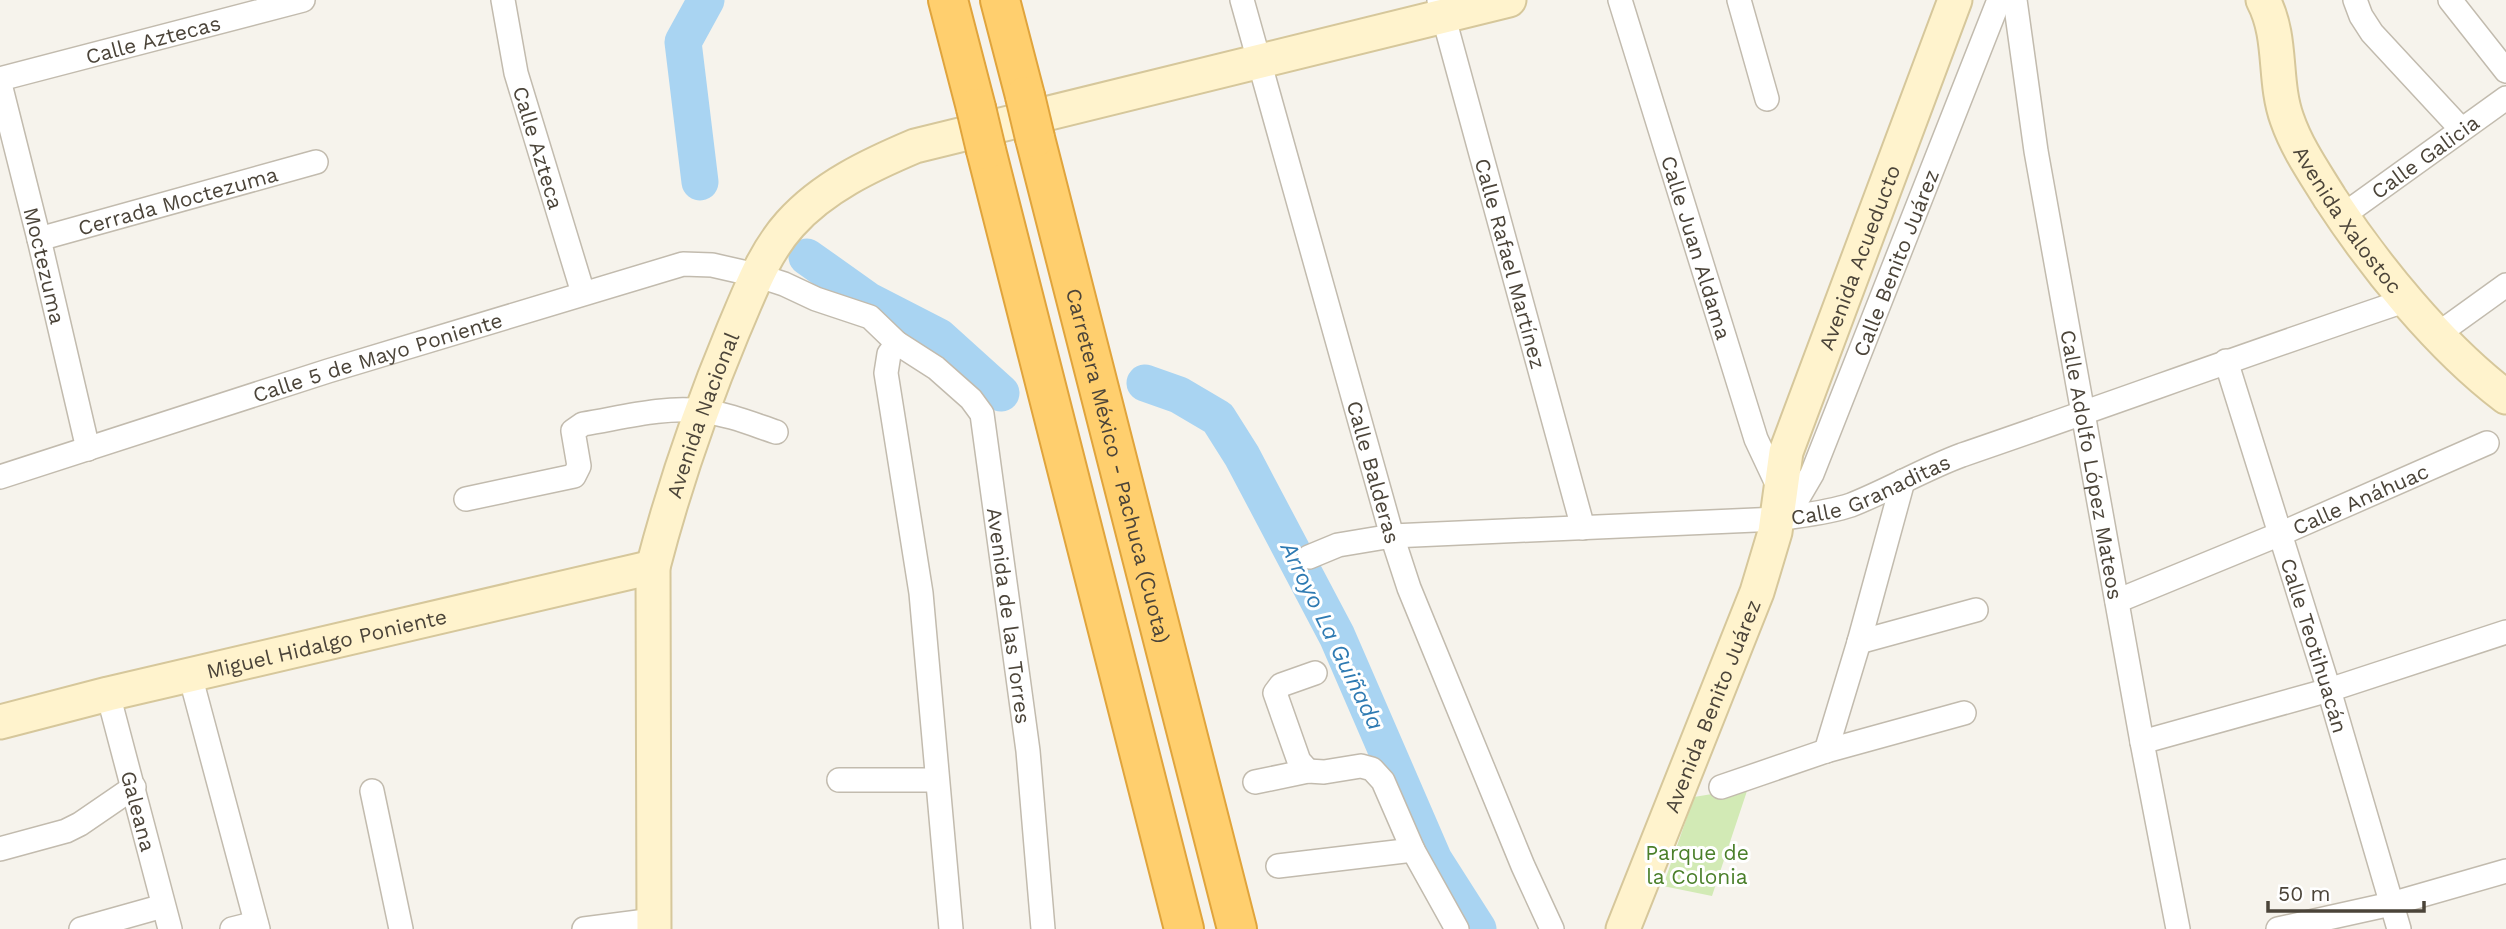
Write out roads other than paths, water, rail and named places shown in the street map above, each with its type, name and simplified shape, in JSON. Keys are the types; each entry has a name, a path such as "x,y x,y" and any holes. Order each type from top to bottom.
{"highway":[{"path":"948,0 1184,929"},
{"name":"Carretera México - Pachuca (Cuota)","path":"1000,0 1237,929"}],"main road":[{"name":"Avenida Nacional","path":"654,924 653,567 667,514 701,411 757,275 790,223 852,175 915,146 1261,62 1441,8 1509,0"},
{"name":"Avenida Acueducto","path":"1779,504 1786,452 1955,0"},
{"name":"Avenida Xalostoc","path":"2263,0 2274,28 2285,114 2305,160 2342,216 2407,300 2438,334 2506,397"},
{"name":"Avenida Benito Juárez","path":"1623,929 1757,592 1770,553 1779,504"},
{"name":"Miguel Hidalgo Poniente","path":"0,722 108,694 653,567"}],"street":[{"name":"Calle Aztecas","path":"0,81 303,0"},
{"name":"Calle Azteca","path":"503,0 516,73 583,293"},
{"name":"Calle Balderas","path":"1242,0 1392,536 1430,638 1523,866 1552,929"},
{"name":"Calle Juan Aldama","path":"1620,0 1756,439 1779,504"},
{"path":"1739,0 1767,99"},
{"name":"Calle Benito Juárez","path":"1779,504 1797,498 1812,474 1999,0"},
{"name":"Calle Adolfo López Mateos","path":"2015,0 2036,151 2141,742 2178,929"},
{"path":"2355,0 2372,33 2461,129"},
{"path":"2450,0 2506,71"},
{"name":"Calle Rafael Martínez","path":"1441,8 1583,528"},
{"name":"Moctezuma","path":"0,81 88,449"},
{"name":"Calle Galicia","path":"2342,216 2506,98"},
{"name":"Cerrada Moctezuma","path":"39,239 316,162"},
{"name":"Calle 5 de Mayo Poniente","path":"0,477 341,367 683,264 712,265 757,275"},
{"name":"Avenida de las Torres","path":"757,275 870,317 897,343 936,368 971,399 982,414 1028,751 1043,929"},
{"path":"2438,334 2506,285"},
{"name":"Calle Granaditas","path":"1309,557 1338,545 1392,536 1583,528 1779,504 1825,512 1851,505 1958,457 2226,361 2407,300"},
{"path":"897,343 890,354 886,373 921,593 951,929"},
{"name":"Calle Teotihuacán","path":"2226,361 2329,690 2399,929"},
{"path":"466,499 574,476 579,466 573,431 583,424 677,410 721,414 776,432"},
{"name":"Calle Anáhuac","path":"2116,601 2280,534 2487,443"},
{"path":"1826,751 1903,481"},
{"path":"1859,642 1976,610"},
{"path":"2141,742 2329,690 2506,632"},
{"path":"1308,771 1299,761 1275,697 1281,685 1315,673"},
{"path":"190,675 257,926 232,929"},
{"name":"Galeana","path":"108,694 170,929"},
{"path":"1721,787 1826,751 1964,713"},
{"path":"1255,782 1308,771 1324,772 1361,766 1372,769 1383,781 1413,850 1457,929"},
{"path":"839,780 937,780"},
{"path":"0,849 66,831 134,788"},
{"path":"372,791 401,929"},
{"path":"1278,866 1413,850"},
{"path":"2278,929 2391,904 2506,871"},
{"path":"81,929 163,906"},
{"path":"584,929 654,924"}],"waterway":[{"path":"700,182 683,42 706,0"},
{"path":"807,257 869,301 939,337 1001,393"},
{"name":"Arroyo La Guiñada","path":"1145,383 1179,395 1218,418 1242,456 1337,636 1434,860 1478,929"}],"park label":[{"name":"Parque de la Colonia","path":"1697,864"}]}
